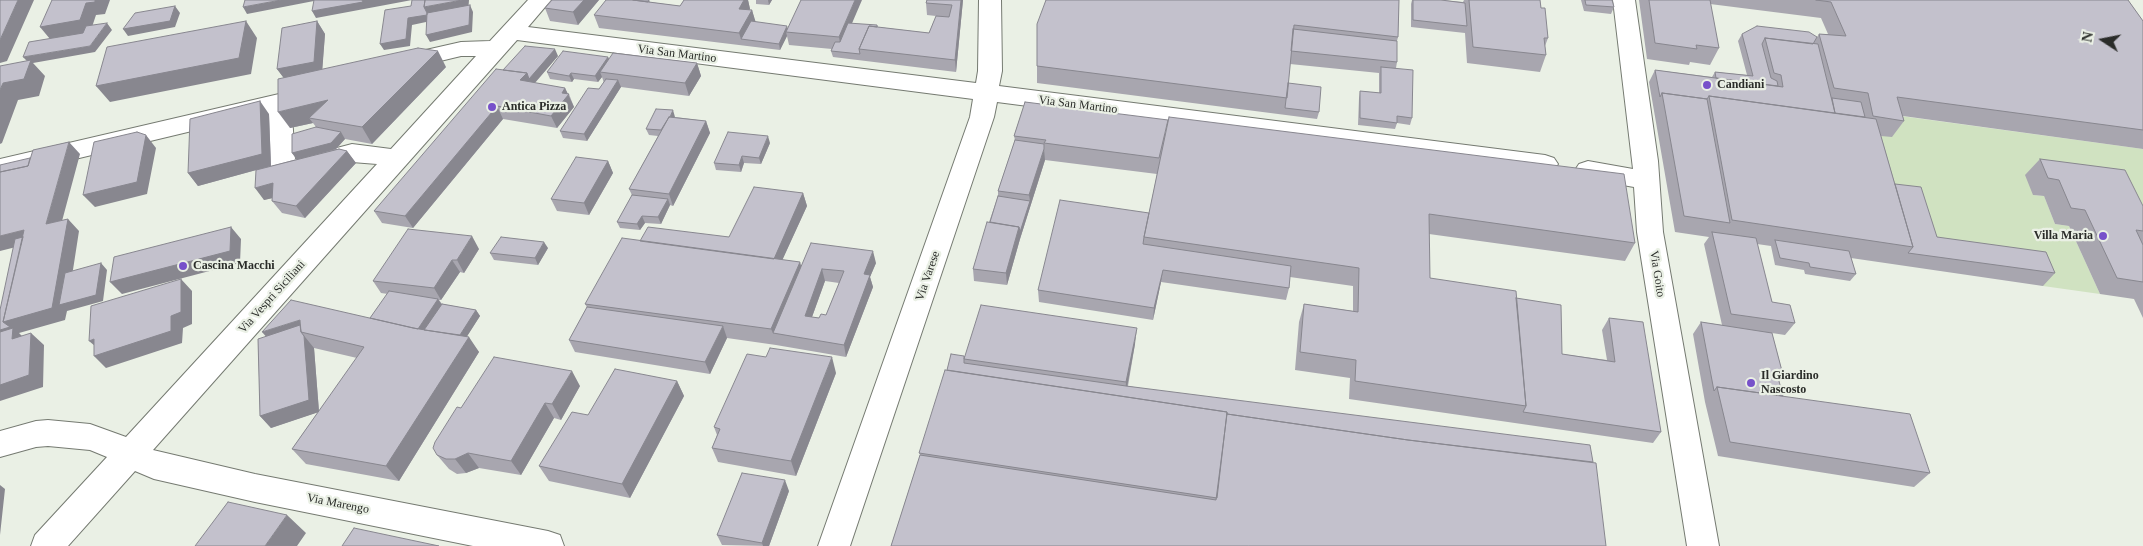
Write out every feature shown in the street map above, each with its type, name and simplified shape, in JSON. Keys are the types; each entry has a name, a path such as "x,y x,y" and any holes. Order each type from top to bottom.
{"street":[{"name":"Via Vespri Siciliani","path":"47,546 540,0"},
{"name":"Via Varese","path":"834,546 982,117 988,94 990,71 990,0"},
{"name":"Via Goito","path":"1624,0 1645,161 1645,180 1653,250 1703,546"},
{"path":"378,68 504,40"},
{"name":"Via San Martino","path":"504,40 988,94 1616,174 1645,180"},
{"path":"0,168 279,102 283,171 352,153 371,154 396,159"},
{"name":"Via Marengo","path":"0,444 36,434 60,433 90,437 154,465 246,486 548,546"}],"green space":[{"path":"1886,114 2143,149 2143,297 2109,187 2033,195 2044,196 2055,224 2069,226 2100,294 2043,286 1926,249 1878,195 1863,138"}],"building":[{"path":"0,0 18,0 0,40"},
{"path":"52,0 95,0 95,2 86,3 80,20 40,27"},
{"path":"245,0 281,0 243,7"},
{"path":"314,0 362,0 363,2 312,11"},
{"path":"412,0 425,0 424,7 427,15 408,18 406,39 380,44 385,10 411,6"},
{"path":"425,0 462,0 424,7"},
{"path":"552,0 584,0 573,12 545,8"},
{"path":"606,0 633,0 680,6 684,0 744,0 739,9 752,10 739,33 594,15"},
{"path":"633,0 649,0 648,2"},
{"path":"801,0 855,0 839,37 786,32"},
{"path":"927,0 961,0 955,60 859,49 869,26 929,33 936,16 949,17 952,5 926,3"},
{"path":"1046,0 1399,0 1398,37 1294,25 1287,98 1037,66 1037,24"},
{"path":"1413,0 1441,0 1465,3 1467,26 1413,20"},
{"path":"1469,0 1540,0 1541,8 1545,8 1548,38 1544,38 1546,55 1473,47"},
{"path":"1585,0 1612,0 1614,7 1586,5"},
{"path":"1649,0 1710,0 1719,48 1696,45 1697,49 1655,43"},
{"path":"1816,0 2128,0 2143,21 2143,130 1897,97 1904,121 1873,116 1868,93 1834,88 1819,34 1846,36 1831,2"},
{"path":"470,5 469,25 426,35 427,13"},
{"path":"175,6 170,21 123,29 135,13"},
{"path":"246,21 239,58 96,86 107,47"},
{"path":"317,21 314,62 277,69 282,28"},
{"path":"751,21 787,26 779,44 741,39"},
{"path":"107,23 90,46 23,57 29,42 83,33 86,26"},
{"path":"848,23 877,25 877,27 869,26 859,49 860,54 831,51 835,42 840,42"},
{"path":"1757,26 1809,32 1817,37 1813,44 1765,38 1762,44 1771,78 1777,81 1778,86 1716,78 1715,72 1753,76 1742,34"},
{"path":"1293,29 1397,41 1397,62 1291,51"},
{"path":"1765,38 1818,44 1835,113 1709,96 1707,99 1662,93 1660,97 1655,70 1783,87 1781,75 1774,73"},
{"path":"525,46 555,49 529,79 527,73 503,70"},
{"path":"418,48 438,51 362,127 309,118 328,100 278,112 278,79"},
{"path":"563,51 608,57 595,76 571,73 569,76 547,72"},
{"path":"613,53 697,63 685,83 600,72"},
{"path":"31,60 24,79 3,83 0,90 0,66"},
{"path":"1381,67 1413,70 1412,118 1397,116 1397,123 1360,118 1360,91 1381,93"},
{"path":"496,69 527,73 520,80 565,88 562,93 569,94 551,116 497,106 405,216 374,211"},
{"path":"606,79 618,80 584,134 560,131 588,88 599,89"},
{"path":"1288,83 1321,87 1319,112 1285,108"},
{"path":"1662,93 1707,99 1730,223 1684,216"},
{"path":"1709,96 1876,119 1913,247 1732,220"},
{"path":"1832,98 1861,102 1865,117 1835,113"},
{"path":"260,101 262,154 188,173 190,119"},
{"path":"1025,102 1168,120 1159,158 1044,143 1046,140 1014,136"},
{"path":"656,109 673,110 661,130 646,129"},
{"path":"669,117 706,121 669,194 629,189"},
{"path":"1169,117 1624,174 1635,243 1429,214 1430,278 1516,291 1526,406 1355,381 1356,360 1300,352 1304,304 1358,312 1359,268 1144,237"},
{"path":"316,127 341,132 331,143 292,153 292,134"},
{"path":"137,132 146,135 137,182 83,195 94,142"},
{"path":"728,132 768,136 759,158 742,156 739,165 714,163"},
{"path":"1015,140 1044,144 1029,195 998,191"},
{"path":"69,142 46,224 68,219 52,308 3,322 24,230 0,236 0,172 28,166 33,150"},
{"path":"339,149 347,151 296,206 272,201 273,183 255,188 256,170"},
{"path":"576,157 608,161 584,203 551,199"},
{"path":"30,158 28,166 0,172 0,165"},
{"path":"2040,159 2125,170 2143,206 2143,231 2136,230 2143,245 2143,282 2117,278 2085,210 2071,208 2059,180 2048,178"},
{"path":"1895,184 1921,187 1937,237 2046,252 2055,273 1908,253 1913,247"},
{"path":"754,187 803,193 774,259 640,241 648,227 729,237"},
{"path":"632,195 668,199 658,217 642,216 637,224 617,222"},
{"path":"998,196 1030,201 1020,232 1019,227 990,222"},
{"path":"1060,200 1149,213 1143,244 1291,266 1289,288 1163,270 1154,308 1038,290"},
{"path":"987,222 1019,227 1006,273 973,269"},
{"path":"231,227 230,251 110,282 114,257"},
{"path":"408,229 472,236 457,260 452,260 434,288 373,281"},
{"path":"1712,232 1756,238 1772,302 1790,305 1795,323 1731,314"},
{"path":"23,237 3,322 10,327 0,330 0,310 15,239"},
{"path":"501,237 544,242 535,258 490,253"},
{"path":"622,238 800,262 771,329 585,304"},
{"path":"1775,240 1849,251 1856,274 1810,267 1809,263 1780,258"},
{"path":"811,243 873,251 864,274 870,275 844,345 773,333","holes":["822,269 844,271 826,315 821,314 819,318 805,316"]},
{"path":"101,263 96,295 59,305 65,273"},
{"path":"181,279 181,312 171,316 171,331 94,356 94,339 89,341 91,306"},
{"path":"389,291 438,299 418,329 370,318"},
{"path":"1516,298 1561,305 1562,354 1615,362 1609,318 1643,322 1661,432 1523,412 1526,406"},
{"path":"291,300 413,328 469,337 386,466 292,449 364,347 301,332 300,320 262,332"},
{"path":"442,304 476,310 460,335 424,330"},
{"path":"981,305 1137,328 1126,382 964,359"},
{"path":"587,307 723,326 705,362 569,340"},
{"path":"1701,322 1772,333 1782,371 1776,370 1783,396 1717,387 1714,391"},
{"path":"300,325 304,336 309,400 260,416 258,339"},
{"path":"13,328 12,339 31,333 29,375 0,385 0,332"},
{"path":"770,348 832,357 791,461 712,448 720,429 714,427 747,354 766,357"},
{"path":"951,354 964,356 964,363 1126,386 1590,445 1593,462 1408,440 947,370"},
{"path":"494,357 572,371 552,404 545,403 511,461 468,453 455,459 446,459 437,455 433,448 435,442 457,407 461,408"},
{"path":"615,369 677,381 622,484 539,466 572,412 588,415"},
{"path":"945,370 1227,412 1217,498 919,453"},
{"path":"1717,387 1910,414 1930,473 1730,442"},
{"path":"1227,414 1408,440 1596,463 1606,546 891,546 920,455 1216,500"},
{"path":"742,473 785,480 762,543 717,535"},
{"path":"228,502 287,515 265,546 195,546"},
{"path":"354,528 439,546 342,546"}],"place":[{"name":"Candiani","path":"1707,85"},
{"name":"Antica Pizza","path":"492,107"},
{"name":"Villa Maria","path":"2103,236"},
{"name":"Cascina Macchi","path":"183,266"},
{"name":"Il Giardino Nascosto","path":"1751,383"}]}
